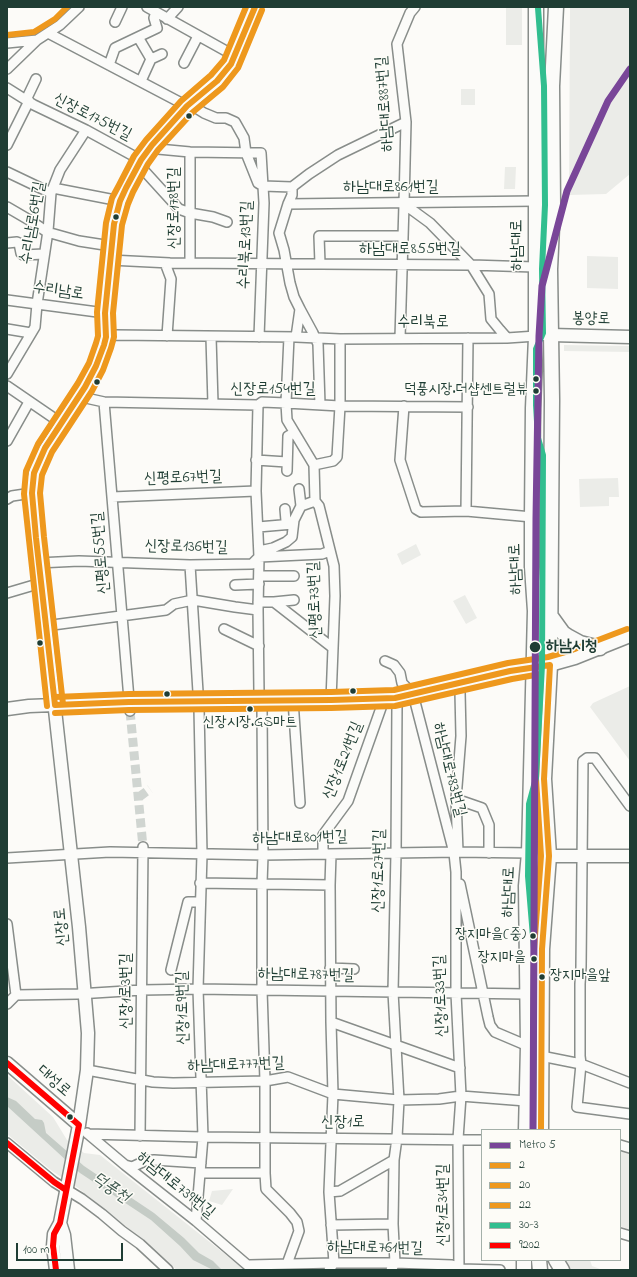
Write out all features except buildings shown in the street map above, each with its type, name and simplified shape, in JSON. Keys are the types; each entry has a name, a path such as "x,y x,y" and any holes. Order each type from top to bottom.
{"main road":[{"name":"하남대로","path":"526,1129 528,1046 526,994 526,886 529,853 535,602 532,567 532,408 536,337 536,7"},
{"name":"하남대로","path":"542,1129 542,949 549,856 544,779 550,665 552,400 550,269 553,204 552,86 556,7"},
{"path":"550,615 563,633 569,637 580,643 600,648"},
{"path":"557,1261 562,1270"}],"street":[{"path":"7,69 37,40 60,25 80,7"},
{"path":"115,22 122,7"},
{"path":"147,7 235,56"},
{"path":"167,19 178,7"},
{"name":"신장로","path":"56,1270 53,1246 54,1234 60,1223 67,1187 83,1130 88,1033 71,854 38,563 32,493 34,473 45,448 80,394 96,366 106,337 105,313 111,246 114,224 120,201 140,162 152,145 189,104 217,81 231,64 255,7"},
{"name":"하남대로887번길","path":"400,338 406,122 397,44 410,13 415,7"},
{"path":"108,65 115,48 157,28 154,18 156,12"},
{"path":"48,33 204,113 216,118 226,118 235,122 244,138 246,153 258,183 263,186 292,187 338,155 406,122"},
{"path":"184,63 198,36"},
{"path":"138,37 151,59"},
{"path":"7,43 37,40"},
{"path":"141,81 151,59 162,54"},
{"path":"27,100 36,79"},
{"name":"신장로175번길","path":"7,88 27,100 86,130 140,162 179,209 190,213"},
{"name":"신장로175번길","path":"7,146 27,100"},
{"name":"수리남로6번길","path":"7,374 35,328 52,190 60,170 86,130"},
{"name":"신장로178번길","path":"152,145 158,149 190,152 261,153"},
{"name":"신장로178번길","path":"190,152 190,263"},
{"name":"수리북로13번길","path":"259,337 264,203 261,153"},
{"path":"7,172 52,190 120,201"},
{"path":"292,187 292,194 279,233 294,297 318,344 320,404"},
{"name":"하남대로861번길","path":"288,204 404,204 535,201"},
{"path":"404,204 430,223 471,265 489,294 492,319 507,338"},
{"path":"7,206 31,220 47,232 78,241 111,246"},
{"path":"190,213 213,217 227,222"},
{"path":"320,264 319,236 403,236"},
{"path":"7,243 19,243 21,253 23,255 44,254"},
{"name":"하남대로855번길","path":"110,260 165,263 402,264 535,267"},
{"path":"165,263 171,278 167,336"},
{"name":"수리남로","path":"7,300 105,313"},
{"path":"300,309 292,337 286,403 287,420 314,465 333,461 337,457 340,406 340,339"},
{"path":"7,329 31,333"},
{"name":"수리북로","path":"106,337 115,335 340,339 507,338 551,336"},
{"name":"봉양로","path":"551,336 630,337"},
{"path":"211,337 213,404"},
{"path":"466,511 468,338"},
{"path":"7,386 61,423"},
{"name":"신장로154번길","path":"80,394 86,398 104,402 258,406 262,402 340,406 468,407"},
{"path":"7,441 29,402"},
{"name":"신평로55번길","path":"104,402 130,707"},
{"path":"258,406 256,491 259,554 258,606 260,700 262,707 262,990 265,1081 265,1173 266,1189 297,1222 299,1231 288,1264"},
{"path":"404,406 400,460 416,509 421,512 466,511 532,518"},
{"path":"256,460 287,466 288,436 294,433"},
{"name":"신평로73번길","path":"314,465 315,501 319,506 334,566 335,596 331,700"},
{"path":"259,554 286,542 292,537 292,524 301,506 299,489"},
{"name":"신평로67번길","path":"112,497 256,491"},
{"path":"7,499 12,496 32,493"},
{"path":"301,506 315,501"},
{"path":"285,509 286,521 292,524"},
{"path":"258,527 292,524"},
{"name":"신장로136번길","path":"38,563 79,561 190,565 252,564 259,554 322,554 330,551"},
{"name":"신장1로9번길","path":"190,565 198,702 202,854 198,989 203,1137"},
{"path":"235,585 259,580 294,576"},
{"path":"7,593 41,583"},
{"path":"46,626 166,610 174,604 192,600 235,607 258,606 274,602 294,600"},
{"path":"274,602 332,648"},
{"path":"224,629 259,646"},
{"path":"7,709 29,706 130,707 198,702 395,698 510,671 550,665 575,658 630,636"},
{"path":"385,661 394,665 400,673 402,683 413,694"},
{"name":"신장1로33번길","path":"458,683 460,692 461,736 456,799 456,992 461,1096 458,1139"},
{"name":"하남대로783번길","path":"413,694 456,852"},
{"name":"신장1로21번길","path":"331,1266 329,1192 333,1094 330,885 327,854 323,835 348,801 381,708 380,698"},
{"name":"신장1로27번길","path":"393,1267 394,1160 399,1100 393,992 396,853 397,705 395,698"},
{"path":"293,700 300,803"},
{"path":"630,806 595,758 587,758 583,761 581,856 582,967 580,996 581,1064 577,1107 630,1114"},
{"path":"456,799 482,808 489,825 489,853"},
{"name":"하남대로801번길","path":"7,858 144,850 202,854 263,855 456,852 529,853"},
{"name":"신장1로3번길","path":"140,1136 144,850"},
{"path":"549,856 630,856"},
{"path":"456,872 459,879 482,993 490,1025 495,1032 528,1046 542,1056 581,1064 630,1083"},
{"path":"200,883 330,885"},
{"name":"신장1로9번길","path":"171,970 188,902 200,902"},
{"path":"7,924 16,996 7,1004"},
{"path":"330,968 354,969"},
{"name":"하남대로787번길","path":"16,996 198,989 526,994"},
{"path":"331,1022 460,1068"},
{"name":"대성로","path":"7,1063 83,1130"},
{"name":"하남대로777번길","path":"87,1070 141,1080 174,1083 265,1081 288,1077 333,1094 399,1100 440,1099 461,1096 526,1101"},
{"name":"신장1로","path":"83,1130 140,1136 481,1140"},
{"name":"하남대로739번길","path":"83,1130 196,1221 250,1268"},
{"path":"196,1221 203,1137"},
{"name":"신장1로34번길","path":"458,1139 460,1269"},
{"path":"7,1144 54,1182 67,1187 102,1214 140,1244 168,1270"},
{"path":"125,1165 132,1167 145,1161 154,1160 201,1163"},
{"path":"329,1192 340,1191 394,1160"},
{"path":"200,1173 265,1173"},
{"name":"신장로","path":"60,1223 64,1235 68,1270"},
{"path":"331,1225 393,1224"},
{"name":"하남대로761번길","path":"250,1268 288,1264 393,1267 452,1265 460,1269 500,1270"}],"shaded area":[{"path":"506,7 522,7 522,45 506,45"},
{"path":"570,7 630,7 630,174 606,194 569,195"},
{"path":"461,89 475,89 475,105 461,105"},
{"path":"505,167 516,167 515,189 504,189"},
{"path":"587,256 618,257 618,289 587,288"},
{"path":"564,345 630,346 630,352 564,351"},
{"path":"618,478 619,497 609,497 609,506 580,507 579,479"},
{"path":"416,544 421,555 402,565 397,554"},
{"path":"465,595 477,618 466,624 453,601"},
{"path":"630,686 630,761 590,707 593,703"},
{"path":"7,1075 53,1117 67,1140 84,1153 100,1155 245,1270 177,1270 144,1241 78,1188 52,1171 7,1134"},
{"path":"623,1151 630,1152 630,1230 621,1226 621,1152"},
{"path":"233,1189 222,1205 209,1201 212,1191"},
{"path":"561,1261 590,1261 592,1266 603,1270 566,1270"}],"water":[{"name":"덕풍천","path":"7,1097 16,1101 35,1119 42,1120 46,1133 84,1166 154,1213 184,1238 199,1253 213,1261 222,1270 213,1270 193,1260 151,1220 80,1173 7,1106"}],"tunnel":[{"path":"130,711 143,847"},
{"path":"139,797 150,789"}],"metro line":[{"name":"5","path":"533,1129 536,518 539,336 542,286 567,191 608,101 630,69"}],"transit line":[{"name":"22","path":"7,35 34,32 55,19 67,7"},
{"name":"22","path":"47,706 24,494 26,471 38,444 78,383 89,363 96,343 98,336 97,312 106,223 112,198 134,156 146,140 181,101 211,75 224,60 246,7"},
{"name":"2","path":"55,705 36,538 32,493 34,473 45,448 85,387 96,366 104,345 106,337 105,313 114,224 120,201 126,188 141,160 152,145 187,106 217,81 231,64 255,7"},
{"name":"30-3","path":"533,1129 534,949 528,876 529,804 536,778 542,665 543,455 538,438 536,405 536,349 543,333 542,269 545,205 544,86 538,8"},
{"name":"20","path":"63,704 44,537 40,493 42,475 52,452 92,391 103,370 111,348 114,337 113,313 122,225 133,192 148,164 158,150 193,112 223,87 238,68 262,10"},
{"name":"22","path":"55,697 129,694 394,690 508,663 548,657 572,650 627,629"},
{"name":"2","path":"55,705 129,702 395,698 510,671 550,665 544,779 549,856 542,949 541,1129"},
{"name":"20","path":"55,713 129,710 395,706 512,679 541,674 536,779 541,856 534,949 533,1129"},
{"name":"9202","path":"7,1063 79,1125 60,1223 54,1234 53,1246 56,1270"},
{"name":"9202","path":"7,1143 54,1182 66,1190"}],"place":[{"name":"덕풍시장.더샵센트럴뷰","path":"536,391"},
{"name":"하남시청","path":"535,647"},
{"name":"신장시장.GS마트","path":"250,709"},
{"name":"장지마을(중)","path":"533,936"},
{"name":"장지마을","path":"534,959"},
{"name":"장지마을앞","path":"542,977"}]}
